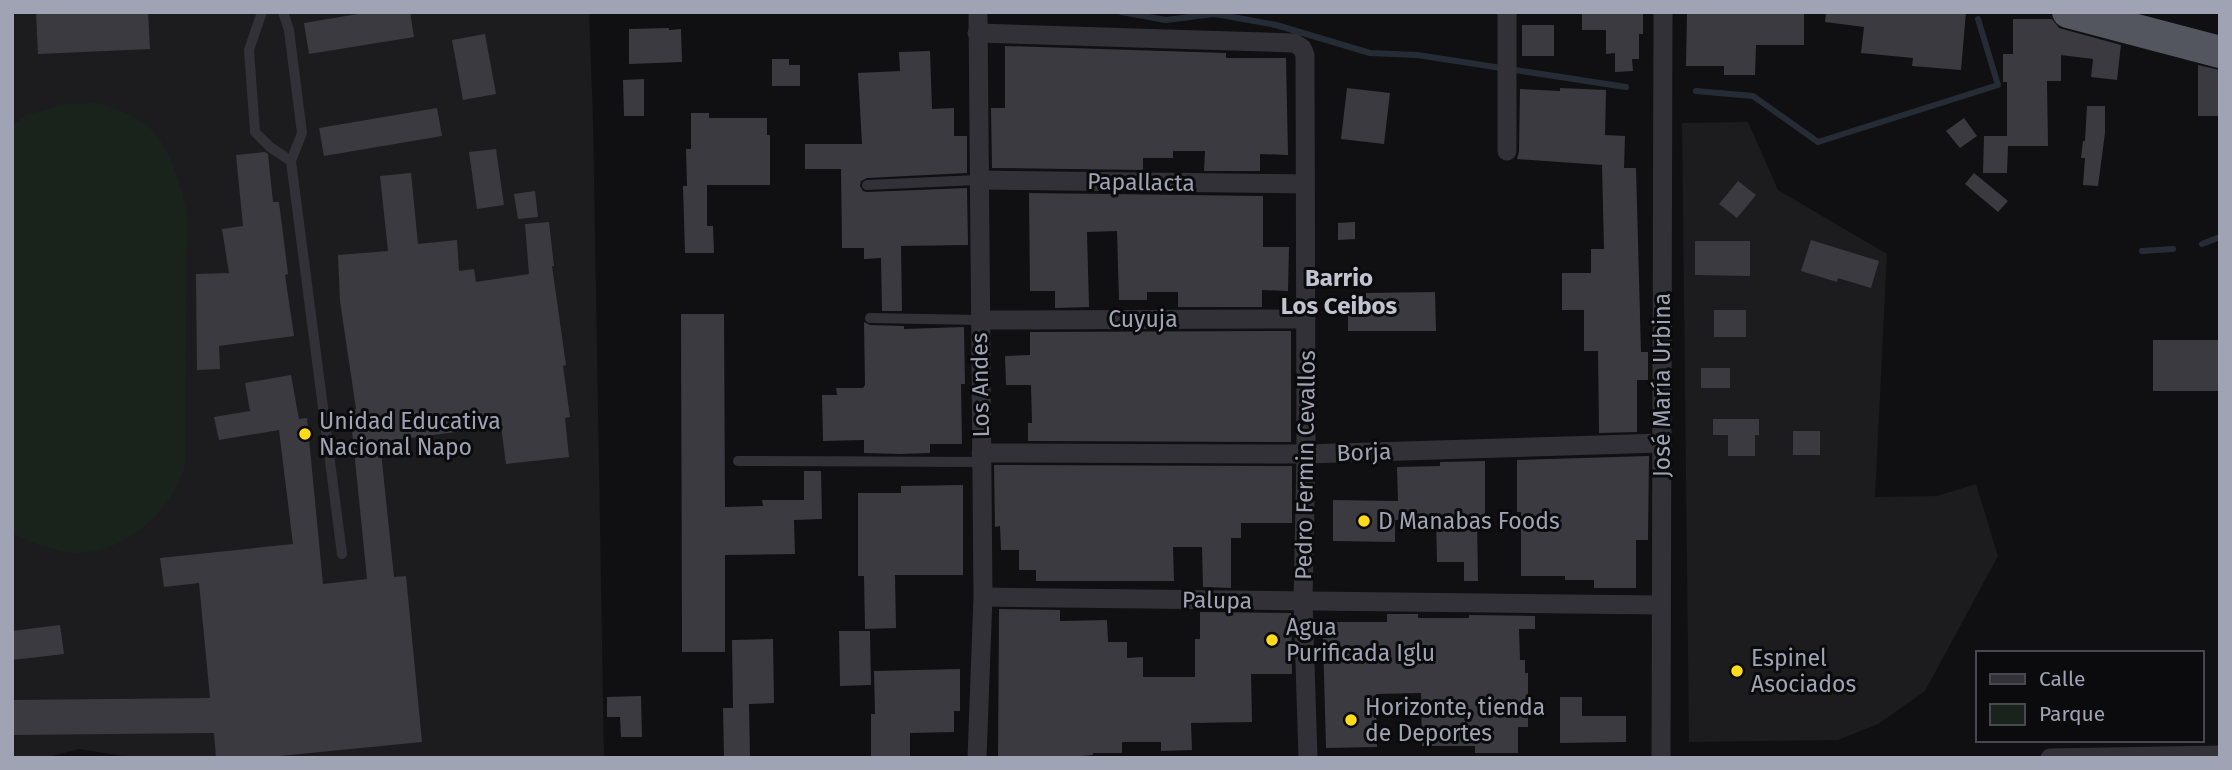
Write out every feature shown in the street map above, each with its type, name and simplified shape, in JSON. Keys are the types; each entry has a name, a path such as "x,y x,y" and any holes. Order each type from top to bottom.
{"highway":[{"path":"2068,12 2220,52"},
{"path":"2155,12 2220,29"}],"street":[{"path":"1507,12 1507,151"},
{"name":"José María Urbina","path":"1661,758 1663,12"},
{"name":"Pedro Fermin Cevallos","path":"977,24 1294,43 1302,48 1305,55 1307,454 1303,601 1308,758"},
{"name":"Los Andes","path":"977,24 984,597 977,758"},
{"name":"Papallacta","path":"978,180 1305,184"},
{"name":"Cuyuja","path":"979,320 1306,319"},
{"name":"Borja","path":"981,458 1307,454 1662,443"},
{"name":"Palupa","path":"984,597 1661,605"},
{"path":"2050,758 2220,755"}],"lane":[{"path":"262,12 250,50 255,132 270,147 291,161"},
{"path":"283,12 289,30 302,133 291,161 342,554"},
{"path":"867,184 978,180"},
{"path":"870,318 979,320"},
{"path":"738,461 981,458"}],"shaded area":[{"name":"Unidad Educativa Nacional Napo","path":"12,12 589,12 604,758 136,758 79,749 44,758 12,758"},
{"path":"1748,122 1778,190 1887,254 1875,497 1937,496 1976,484 1998,556 1925,691 1878,724 1838,740 1689,742 1682,123"}],"green space":[{"path":"67,104 105,105 136,118 149,127 167,151 187,212 185,465 169,498 158,514 143,527 110,547 74,553 42,546 12,533 12,126 26,115"}],"building":[{"path":"36,12 148,12 150,49 38,54"},
{"path":"370,12 410,12 414,37 309,54 304,23"},
{"path":"1582,12 1643,12 1643,34 1639,34 1639,59 1632,59 1633,71 1615,72 1615,53 1606,54 1606,30 1582,30"},
{"path":"1687,12 1804,12 1804,45 1756,45 1755,75 1724,75 1724,66 1686,66"},
{"path":"1826,12 1966,12 1961,70 1912,66 1913,58 1861,53 1864,27 1825,22"},
{"path":"2013,19 2052,19 2059,28 2121,45 2117,80 2091,77 2093,59 2061,55 2061,81 2047,81 2048,146 2008,146 2007,173 1983,173 1984,136 2007,136 2007,82 2003,82 2003,54 2013,54"},
{"path":"1522,25 1554,25 1554,56 1522,56"},
{"path":"629,29 681,29 682,62 629,64"},
{"path":"485,34 496,94 463,100 452,40"},
{"path":"1005,46 1226,53 1226,58 1286,58 1288,155 1260,154 1260,171 1204,171 1205,151 1173,151 1173,158 1143,158 1143,170 992,168 991,108 1005,108"},
{"path":"930,51 932,109 954,108 954,136 967,136 967,173 867,178 861,181 860,186 867,192 967,188 968,245 901,246 902,311 882,311 881,258 864,259 864,248 842,248 841,169 805,169 805,144 862,144 858,73 900,71 899,52"},
{"path":"772,59 789,59 789,65 800,65 800,86 772,86"},
{"path":"2198,65 2220,70 2220,116 2198,116"},
{"path":"644,79 644,116 624,116 623,80"},
{"path":"1347,88 1390,93 1384,144 1341,139"},
{"path":"1560,88 1606,90 1605,135 1625,136 1624,168 1636,168 1641,352 1648,352 1648,380 1637,380 1637,432 1599,433 1598,351 1584,351 1584,310 1562,310 1562,273 1591,273 1591,249 1604,249 1602,165 1517,159 1520,89 1560,91"},
{"path":"2087,106 2105,106 2105,133 2098,186 2083,185 2085,158 2081,158"},
{"path":"437,108 442,136 324,156 319,128"},
{"path":"691,113 709,113 709,118 767,118 767,135 770,135 770,185 707,185 707,226 713,226 714,253 685,253 683,186 687,186 686,149 691,149"},
{"path":"1964,118 1977,136 1960,148 1946,131"},
{"path":"496,149 504,205 477,209 469,152"},
{"path":"268,154 273,202 279,202 288,274 285,275 294,336 219,346 220,369 197,370 196,274 229,273 222,229 243,226 236,155"},
{"path":"411,173 418,244 457,240 459,271 474,269 476,282 529,274 525,224 549,222 570,417 565,418 569,457 506,464 501,426 380,442 394,577 406,576 422,742 259,758 216,758 214,733 12,735 12,700 210,698 199,583 164,587 160,558 293,544 279,430 219,440 214,417 250,411 245,383 291,375 299,419 307,418 323,584 367,579 350,410 356,409 340,301 338,255 388,251 380,176"},
{"path":"1974,173 2008,201 1998,212 1965,184"},
{"path":"1738,181 1756,195 1737,218 1719,204"},
{"path":"535,191 538,217 518,219 514,194"},
{"path":"1029,193 1263,196 1263,247 1289,247 1288,291 1262,290 1262,307 1178,307 1178,292 1147,292 1147,300 1119,300 1117,231 1087,232 1089,307 1055,308 1055,291 1030,291"},
{"path":"1355,222 1355,239 1338,240 1338,223"},
{"path":"1811,240 1879,261 1871,288 1838,278 1837,282 1801,271"},
{"path":"1695,241 1750,241 1750,276 1695,275"},
{"path":"1435,292 1436,331 1348,331 1348,308 1366,308 1366,293"},
{"path":"1714,310 1746,310 1746,337 1714,337"},
{"path":"681,314 724,314 725,507 763,506 762,500 804,500 804,471 821,471 822,519 794,520 795,554 725,555 725,652 682,652"},
{"path":"864,322 870,325 904,326 904,329 964,327 962,444 930,444 930,453 900,454 864,453 864,440 823,441 822,395 837,395 836,388 863,388 865,385"},
{"path":"1291,331 1291,442 1028,441 1028,423 1032,423 1031,385 1006,385 1005,356 1030,355 1030,332"},
{"path":"2153,340 2220,340 2220,391 2153,391"},
{"path":"1701,368 1730,368 1730,388 1701,388"},
{"path":"1713,419 1759,419 1759,435 1755,435 1755,456 1728,456 1728,435 1713,435"},
{"path":"1793,431 1820,431 1820,455 1793,455"},
{"path":"1649,456 1648,540 1636,540 1636,588 1594,588 1594,580 1565,580 1565,576 1521,576 1521,512 1517,512 1517,460"},
{"path":"1485,461 1485,521 1477,521 1478,581 1464,581 1464,562 1437,562 1436,519 1395,520 1395,542 1333,541 1333,500 1398,501 1397,467"},
{"path":"994,465 1292,466 1292,523 1241,523 1241,538 1231,538 1231,588 1203,587 1202,547 1173,547 1174,581 1036,581 1036,570 1019,570 1019,550 1001,550 1000,526 995,527"},
{"path":"963,485 963,575 895,575 896,628 865,629 864,576 858,576 858,493 901,493 901,486"},
{"path":"999,609 1060,610 1060,621 1107,620 1108,642 1127,642 1127,658 1143,657 1143,677 1195,677 1195,639 1200,639 1200,612 1291,613 1292,674 1251,674 1252,722 1191,723 1192,750 1161,751 1161,742 1122,742 1122,753 1093,753 1061,758 998,758"},
{"path":"1387,614 1418,614 1418,618 1469,618 1469,615 1535,616 1535,629 1519,629 1520,660 1525,660 1525,673 1528,673 1528,727 1518,727 1518,753 1475,753 1475,746 1422,746 1421,693 1376,694 1377,747 1326,748 1323,638 1330,638 1330,622 1387,622"},
{"path":"60,625 64,654 12,660 12,631"},
{"path":"839,631 870,631 871,685 840,686"},
{"path":"773,639 774,703 749,704 750,758 724,758 723,708 733,708 732,640"},
{"path":"960,669 960,711 954,711 954,732 910,733 910,756 871,757 871,714 875,714 874,671"},
{"path":"641,696 642,737 621,737 620,717 607,717 607,697"},
{"path":"1560,697 1582,697 1582,716 1626,716 1626,742 1560,743"}],"waterway":[{"path":"1121,12 1166,20 1221,15 1276,25 1370,53 1417,55 1626,87"},
{"path":"1696,91 1753,96 1818,142 1998,85 1978,19"},
{"path":"2202,244 2220,237"},
{"path":"2142,251 2173,249"}],"place":[{"name":"Unidad Educativa Nacional Napo","path":"305,434"},
{"name":"D Manabas Foods","path":"1364,521"},
{"name":"Agua Purificada Iglu","path":"1272,640"},
{"name":"Espinel Asociados","path":"1737,671"},
{"name":"Horizonte, tienda de Deportes","path":"1351,720"}],"district":[{"name":"Barrio Los Ceibos","path":"1339,292"}]}
